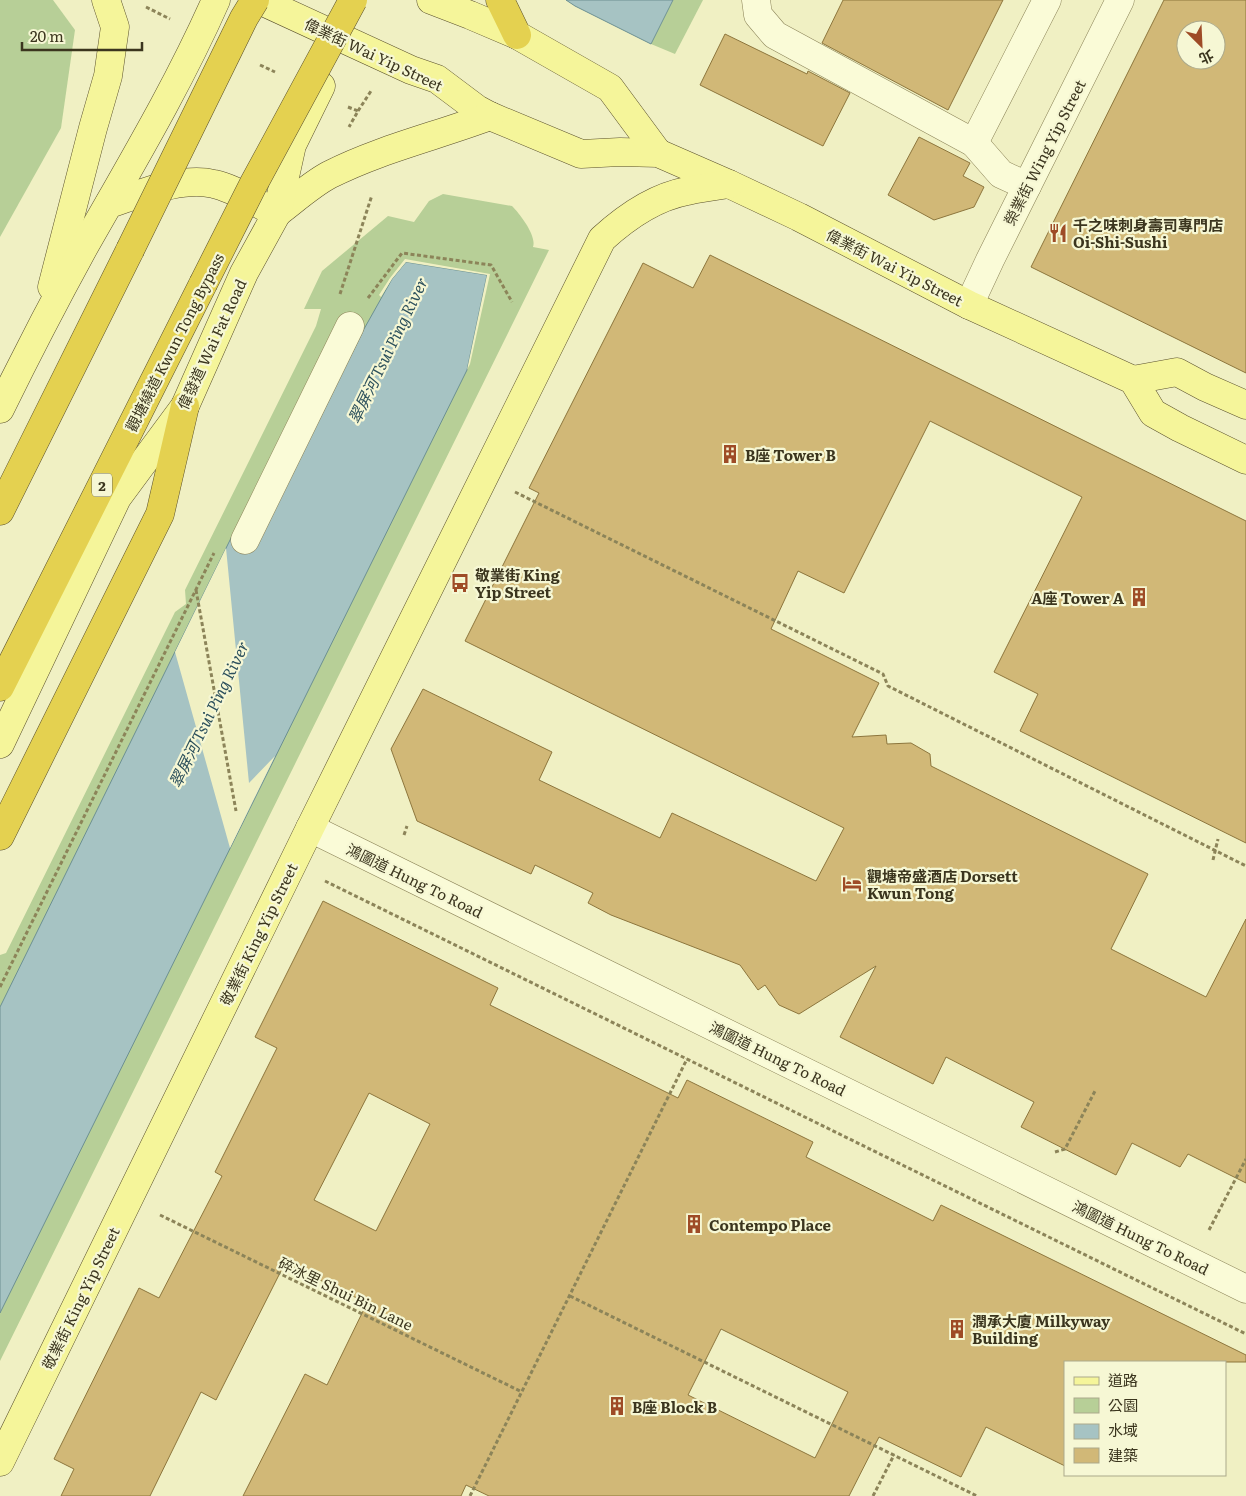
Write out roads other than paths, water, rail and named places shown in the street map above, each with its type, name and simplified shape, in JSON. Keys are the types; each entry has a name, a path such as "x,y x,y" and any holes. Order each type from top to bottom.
{"highway":[{"path":"0,511 244,18 256,0"},
{"name":"觀塘繞道 Kwun Tong Bypass","path":"0,687 253,185 353,0"},
{"path":"500,0 517,35"},
{"path":"0,836 160,514 185,406"}],"main road":[{"path":"44,320 65,233 108,76 115,27 106,0"},
{"path":"0,409 44,320 185,66 216,0"},
{"name":"偉業街 Wai Yip Street","path":"260,0 411,70 437,79 477,109 490,116 581,154 658,153 799,217 969,305 1133,380"},
{"name":"偉發道 Wai Fat Road","path":"0,744 117,498 185,406 244,273 276,213 292,145 365,0"},
{"name":"偉業街 Wai Yip Street","path":"431,0 517,35 610,88 658,153"},
{"path":"110,204 170,185 194,182 214,184 231,190 276,213 327,176 352,164 490,116"},
{"name":"敬業街 King Yip Street","path":"0,1462 310,828 602,239 624,220 654,202 686,191 729,184"},
{"path":"1246,405 1204,387 1177,372 1133,380 1153,413 1246,460"}],"street":[{"path":"756,0 758,15 775,36 974,143 1001,174 1027,186"},
{"path":"974,143 1047,0"},
{"name":"榮業街 Wing Yip Street","path":"969,305 1120,0"},
{"path":"245,540 344,314"},
{"name":"鴻圖道 Hung To Road","path":"310,828 1246,1289"}],"water":[{"path":"566,0 673,0 651,44"},
{"name":"翠屏河 Tsui Ping River","path":"406,262 487,275 467,370 0,1313 0,1007 233,534 257,546 364,329 392,279"}],"place":[{"name":"千之味刺身壽司專門店 Oi-Shi-Sushi","path":"1058,233"},
{"name":"B座 Tower B","path":"730,454"},
{"name":"敬業街 King Yip Street","path":"460,583"},
{"name":"A座 Tower A","path":"1139,597"},
{"name":"觀塘帝盛酒店 Dorsett Kwun Tong","path":"852,884"},
{"name":"Contempo Place","path":"694,1224"},
{"name":"潤承大廈 Milkyway Building","path":"957,1329"},
{"name":"B座 Block B","path":"617,1406"}]}
